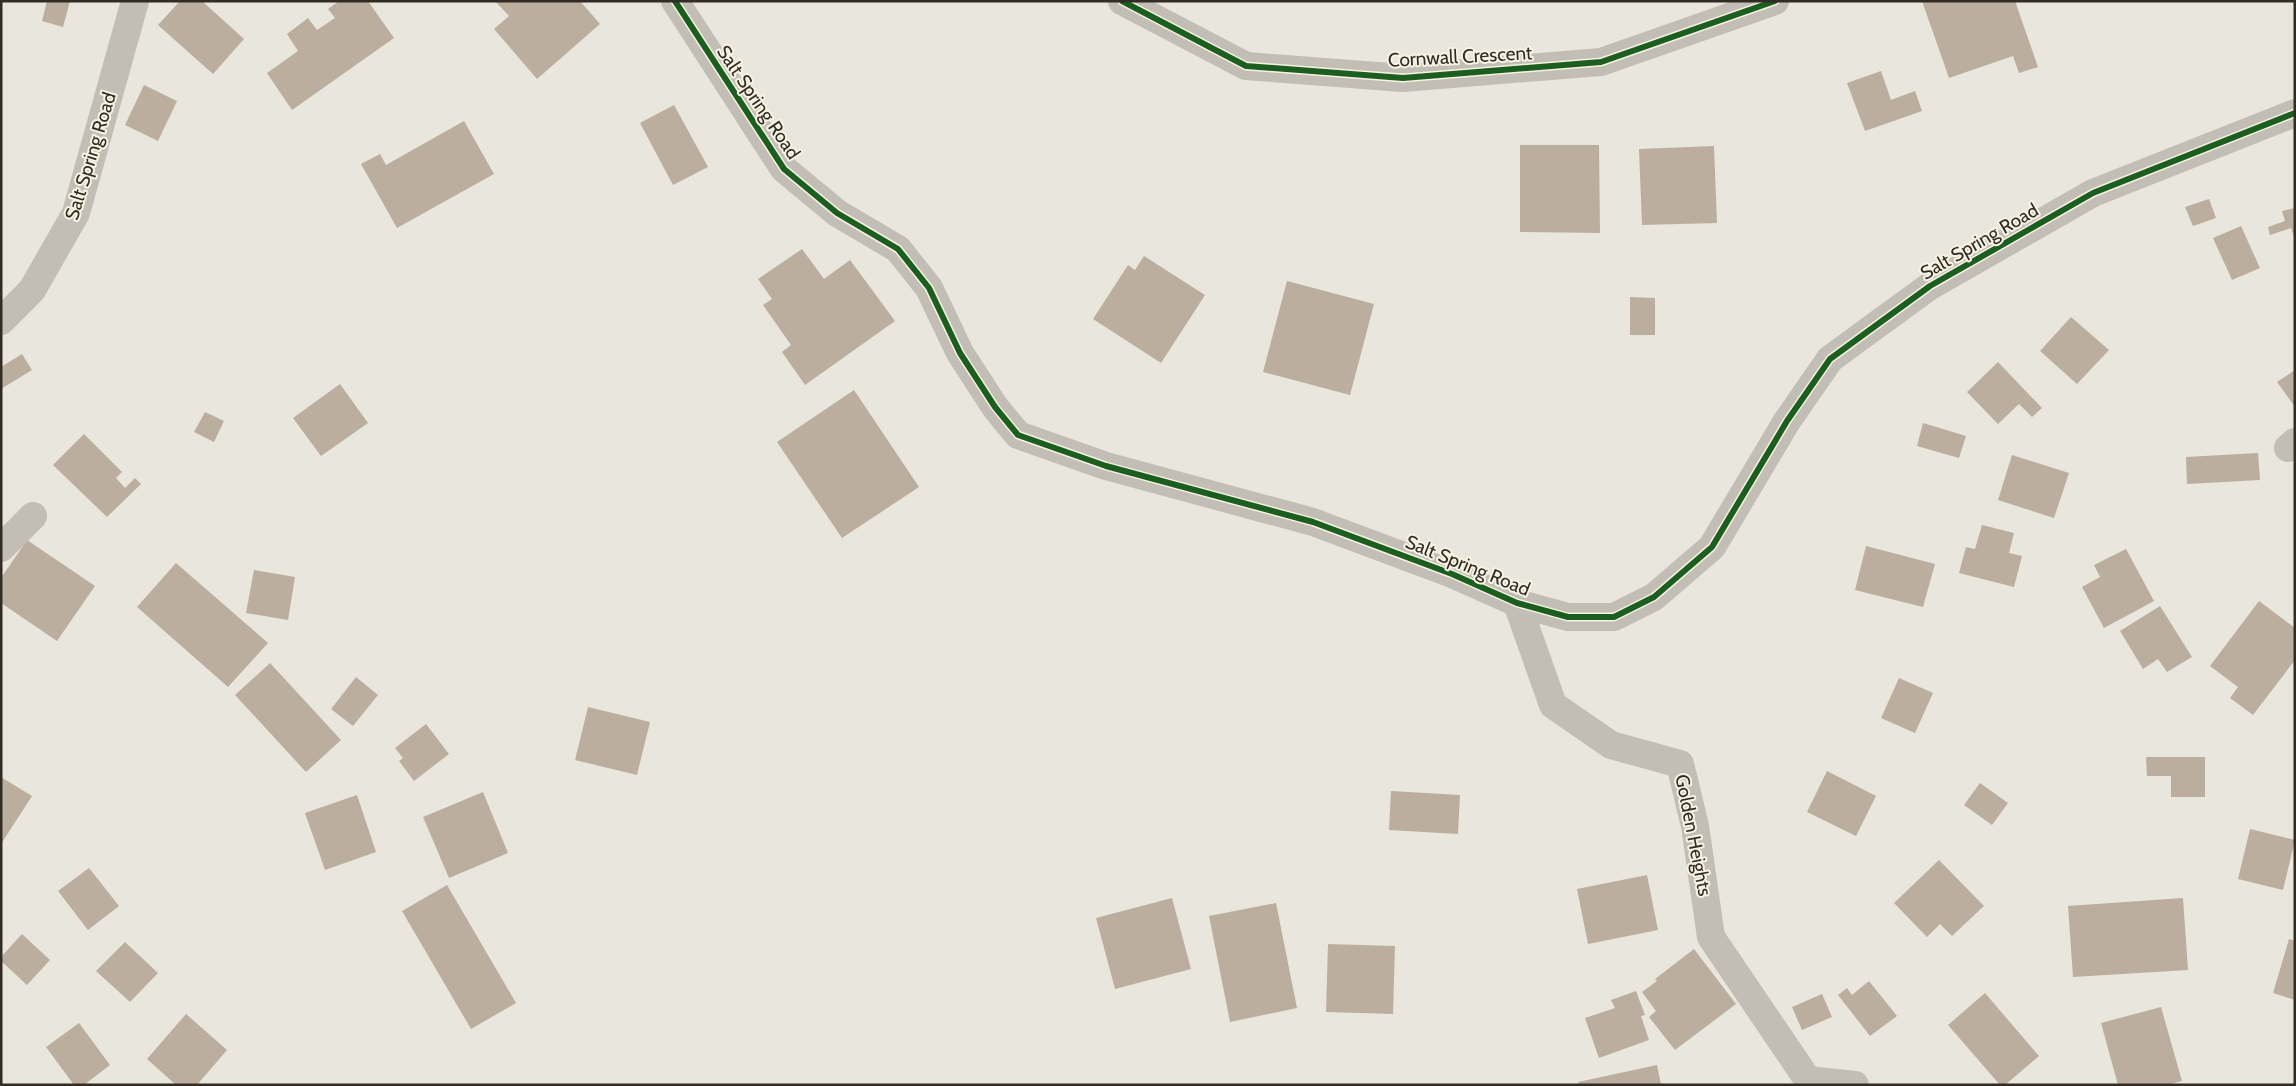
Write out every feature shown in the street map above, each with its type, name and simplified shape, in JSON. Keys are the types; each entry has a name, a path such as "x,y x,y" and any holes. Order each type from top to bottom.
{"street":[{"name":"Salt Spring Road","path":"1,321 32,290 76,213 135,1"},
{"name":"Salt Spring Road","path":"675,1 784,169 836,213 898,248 924,282 960,353 995,407 1018,435 1106,466 1313,522 1452,574 1517,603 1568,617 1614,616 1654,597 1712,547 1786,421 1830,360 1930,286 2094,193 2295,113"},
{"name":"Cornwall Crescent","path":"1122,1 1246,66 1403,78 1601,62 1775,1"},
{"path":"1,548 33,516"},
{"name":"Golden Heights","path":"1517,603 1553,706 1611,745 1680,764 1695,826 1711,937 1808,1080 1855,1085"}],"building":[{"path":"47,1 70,1 63,27 42,21"},
{"path":"180,1 202,1 244,39 213,74 158,25"},
{"path":"339,1 368,1 394,38 292,110 267,73 298,51 287,34 308,18 317,30 335,18 328,9"},
{"path":"495,1 580,1 600,24 537,79 494,29 509,16"},
{"path":"1922,1 2015,1 2038,67 2019,73 2013,56 1949,78"},
{"path":"1881,71 1891,100 1915,91 1922,111 1865,131 1847,83"},
{"path":"144,85 177,101 158,141 125,125"},
{"path":"674,105 708,167 673,185 640,123"},
{"path":"464,121 494,174 397,228 361,164 380,154 386,165"},
{"path":"1520,145 1599,145 1600,233 1520,232"},
{"path":"1714,146 1717,223 1642,225 1639,149"},
{"path":"2209,199 2216,218 2193,226 2185,207"},
{"path":"2295,208 2295,239 2291,228 2270,235 2268,227 2285,221 2282,211"},
{"path":"2241,226 2260,268 2232,280 2213,238"},
{"path":"802,249 824,279 850,260 895,321 805,385 782,352 791,345 763,305 772,299 758,279"},
{"path":"1144,256 1205,295 1161,363 1093,319 1128,265 1135,270"},
{"path":"1287,281 1374,304 1350,395 1263,372"},
{"path":"1630,297 1655,298 1655,335 1630,335"},
{"path":"2071,317 2109,350 2077,384 2040,351"},
{"path":"22,354 32,370 1,389 1,367"},
{"path":"1998,362 2042,408 2032,417 2019,404 1998,424 1967,392"},
{"path":"2295,370 2295,407 2277,382"},
{"path":"340,384 368,423 321,456 293,418"},
{"path":"854,390 919,487 842,538 777,442"},
{"path":"205,412 224,421 214,442 194,432"},
{"path":"1923,423 1966,436 1959,458 1917,446"},
{"path":"84,434 122,472 116,478 125,488 135,478 141,484 107,517 53,465"},
{"path":"2258,453 2260,480 2187,484 2186,457"},
{"path":"2012,455 2069,473 2054,518 1998,500"},
{"path":"1982,525 2014,533 2009,553 2022,556 2014,587 1959,573 1966,547 1975,549"},
{"path":"27,540 95,586 57,641 1,603 1,578"},
{"path":"1866,546 1935,564 1923,607 1855,590"},
{"path":"2126,549 2154,601 2104,628 2082,587 2100,577 2094,565"},
{"path":"176,563 268,643 228,687 137,607"},
{"path":"254,570 295,577 288,620 246,613"},
{"path":"2259,601 2295,628 2295,660 2253,715 2230,698 2238,687 2210,666"},
{"path":"2160,606 2192,657 2167,672 2158,659 2143,669 2120,631"},
{"path":"270,663 341,740 306,772 235,695"},
{"path":"356,677 378,695 353,726 331,709"},
{"path":"1899,678 1933,693 1915,733 1881,718"},
{"path":"588,707 650,722 637,775 575,760"},
{"path":"426,724 449,754 414,781 399,761 403,758 395,748"},
{"path":"2146,757 2205,757 2205,797 2171,797 2171,776 2147,776"},
{"path":"1827,771 1876,796 1856,836 1807,812"},
{"path":"1,777 32,796 1,844"},
{"path":"1980,783 2008,803 1992,825 1964,805"},
{"path":"1391,791 1460,795 1458,834 1389,830"},
{"path":"483,792 508,853 449,878 423,817"},
{"path":"357,795 376,852 325,870 305,813"},
{"path":"2250,829 2295,840 2283,890 2238,879"},
{"path":"1939,860 1984,906 1952,936 1940,924 1927,937 1894,903"},
{"path":"89,868 119,906 88,930 58,891"},
{"path":"1647,875 1658,930 1588,944 1577,889"},
{"path":"447,885 516,1003 471,1029 402,911"},
{"path":"1172,898 1191,969 1115,989 1096,918"},
{"path":"2183,898 2188,970 2073,977 2068,906"},
{"path":"1276,903 1297,1008 1230,1022 1209,916"},
{"path":"22,934 50,960 27,985 1,961 1,957"},
{"path":"2289,939 2295,941 2295,1000 2273,993"},
{"path":"125,942 158,973 130,1002 96,971"},
{"path":"1328,944 1395,946 1393,1014 1326,1012"},
{"path":"1694,949 1736,1004 1675,1050 1649,1017 1656,1011 1642,992 1657,981 1655,979"},
{"path":"1869,981 1897,1016 1870,1036 1838,995 1847,988 1852,995"},
{"path":"1636,991 1645,1015 1641,1016 1649,1040 1599,1058 1585,1018 1615,1008 1611,1000"},
{"path":"1985,993 2039,1056 2005,1085 2000,1085 1948,1025"},
{"path":"1822,994 1832,1017 1802,1030 1792,1007"},
{"path":"2161,1007 2182,1081 2166,1085 2118,1085 2101,1023"},
{"path":"186,1014 227,1050 197,1085 176,1085 147,1059"},
{"path":"79,1023 110,1065 84,1085 74,1085 46,1047"},
{"path":"1657,1065 1661,1085 1579,1085 1578,1082"}],"cycle path":[{"path":"675,1 784,169 837,213 898,249 929,288 960,353 995,407 1018,435 1106,466 1313,522 1452,574 1517,603 1568,617 1614,617 1654,597 1712,547 1787,421 1830,359 1930,286 2093,193 2295,113"},
{"path":"1122,1 1246,66 1403,78 1601,62 1775,1"}]}
